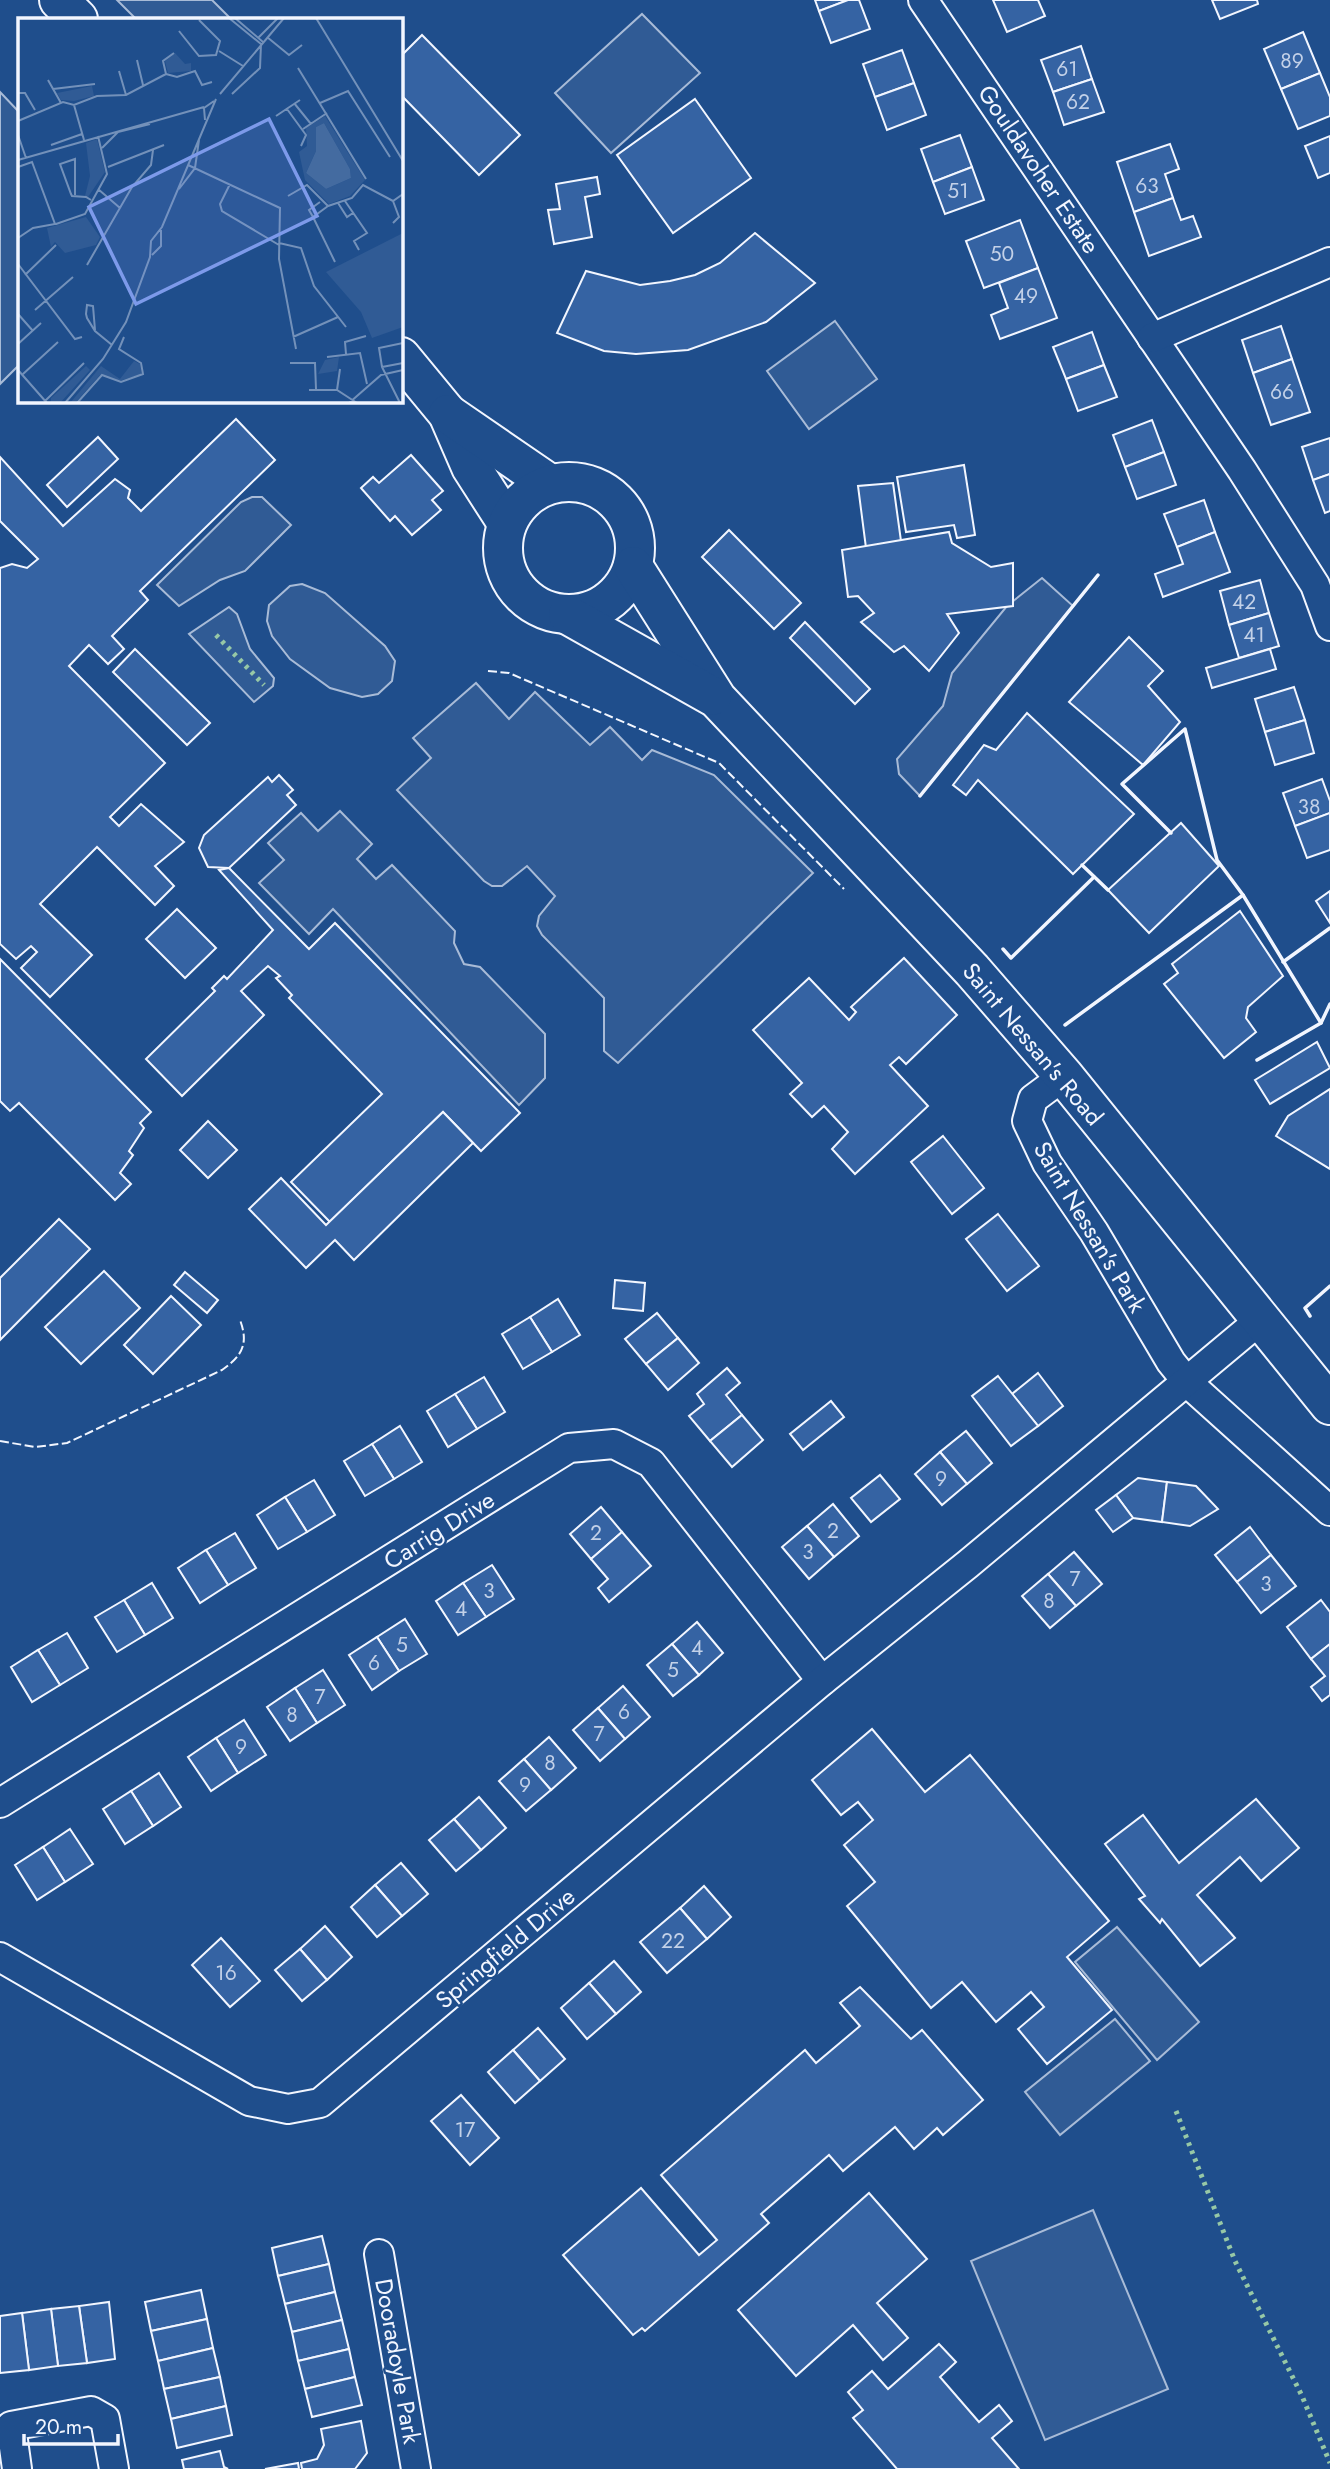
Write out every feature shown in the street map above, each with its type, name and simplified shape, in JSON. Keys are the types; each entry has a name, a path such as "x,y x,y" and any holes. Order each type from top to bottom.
{"main road":[{"path":"59,0 77,18"},
{"path":"402,358 448,414 550,484"},
{"path":"448,414 471,467 507,523"},
{"path":"573,482 598,488 617,502 630,522 635,545 633,566 624,585 612,599 593,610 568,615 540,609 515,588 505,566 502,545 507,523 524,499 550,484 573,482"},
{"name":"Saint Nessan's Road","path":"633,566 717,699 972,970 1064,1076 1330,1405"},
{"name":"Saint Nessan's Road","path":"568,615 717,699"}],"street":[{"name":"Gouldavoher Estate","path":"923,0 1315,585 1330,626"},
{"path":"1152,338 1330,262"},
{"name":"Saint Nessan's Park","path":"1064,1076 1032,1099 1027,1121 1047,1163 1094,1231 1171,1362 1188,1383 1330,1511"},
{"path":"1188,1383 1260,1320"},
{"name":"Springfield Drive","path":"0,1957 249,2101 288,2109 320,2103 822,1681 1188,1383"},
{"name":"Carrig Drive","path":"0,1803 569,1448 614,1444 651,1463 822,1681"},
{"name":"Dooradoyle Park","path":"379,2253 416,2469"},
{"path":"17,2469 5,2426 90,2411 105,2419 114,2469"}],"shaded area":[{"path":"117,0 212,0 230,18 135,18"},
{"path":"642,14 700,73 611,153 555,93"},
{"path":"0,92 18,111 18,366 0,384"},
{"path":"835,321 877,379 809,429 767,371"},
{"path":"252,497 262,497 291,525 245,571 220,580 179,606 157,585 241,502"},
{"path":"1042,578 1073,606 920,796 899,774 897,759 943,706 952,673 1007,606"},
{"path":"302,584 325,593 385,646 395,661 392,681 378,694 362,697 330,688 290,659 272,636 267,621 269,605 290,586"},
{"path":"229,607 237,614 250,649 274,678 273,686 254,702 189,634"},
{"path":"476,683 509,719 535,692 590,745 610,727 642,760 652,750 714,775 813,873 618,1063 604,1051 604,998 542,935 537,926 539,916 555,896 527,866 502,886 492,886 484,881 397,790 431,758 413,738"},
{"path":"340,811 372,844 357,859 376,879 392,865 455,931 454,943 464,964 480,967 545,1034 545,1078 519,1105 333,909 309,934 259,883 284,860 268,843 301,813 318,831"},
{"path":"1117,1927 1199,2022 1157,2060 1075,1962"},
{"path":"1115,2019 1150,2061 1060,2135 1025,2092"},
{"path":"1093,2210 1168,2389 1045,2440 971,2261"}],"building":[{"path":"815,0 848,0 819,11"},
{"path":"848,0 859,0 870,29 831,43 819,11"},
{"path":"993,0 1038,0 1045,16 1007,32"},
{"path":"1212,0 1257,0 1258,4 1220,19"},
{"path":"1303,32 1320,73 1281,89 1264,49"},
{"path":"422,35 520,135 479,175 402,96 402,55"},
{"path":"1081,46 1092,79 1053,92 1041,60"},
{"path":"902,50 914,83 875,97 863,64"},
{"path":"1320,73 1330,97 1330,116 1298,129 1281,89"},
{"path":"1092,79 1104,112 1064,125 1053,92"},
{"path":"914,83 926,115 887,130 875,97"},
{"path":"695,99 751,178 673,233 617,155"},
{"path":"960,135 972,167 933,182 921,149"},
{"path":"1330,136 1330,173 1318,178 1305,146"},
{"path":"1170,144 1179,169 1165,174 1173,198 1134,212 1117,162"},
{"path":"972,167 984,200 945,214 933,182"},
{"path":"597,177 600,194 585,197 592,237 554,244 548,210 560,209 556,184"},
{"path":"1173,198 1181,220 1193,216 1201,237 1149,256 1134,212"},
{"path":"1020,220 1038,268 984,288 966,241"},
{"path":"755,233 815,283 766,322 688,350 636,354 604,351 557,333 586,271 640,285 670,281 695,275 720,263"},
{"path":"1038,268 1057,318 1000,339 991,315 1008,308 999,283"},
{"path":"1281,326 1292,359 1253,373 1242,340"},
{"path":"1092,332 1104,365 1066,379 1053,347"},
{"path":"1292,359 1310,412 1271,425 1253,373"},
{"path":"1104,365 1117,397 1078,411 1066,379"},
{"path":"236,419 275,460 140,591 148,600 112,636 124,649 108,664 89,645 69,666 165,763 110,817 119,826 141,804 184,842 155,866 174,886 155,905 97,847 40,904 92,955 50,997 21,968 37,952 31,946 16,959 0,944 0,568 12,564 27,568 38,559 0,521 0,457 63,526 115,479 130,490 128,498 141,511"},
{"path":"1152,420 1164,452 1125,467 1113,435"},
{"path":"98,437 118,459 67,507 47,485"},
{"path":"1330,438 1330,474 1313,480 1302,447"},
{"path":"1164,452 1176,485 1137,499 1125,467"},
{"path":"411,455 443,491 432,500 441,510 412,535 395,516 390,521 361,488 373,477 379,483"},
{"path":"964,465 975,535 957,538 954,525 906,532 897,477"},
{"path":"1330,474 1330,511 1325,513 1313,480"},
{"path":"893,483 901,541 866,548 858,486"},
{"path":"1204,500 1215,532 1177,547 1164,514"},
{"path":"729,530 801,603 774,629 702,557"},
{"path":"949,532 952,543 991,567 1013,563 1013,606 947,614 959,633 929,671 904,646 894,652 861,622 874,613 858,596 848,597 842,550"},
{"path":"1215,532 1230,572 1163,597 1155,574 1183,564 1177,547"},
{"path":"1260,580 1269,613 1229,625 1220,591"},
{"path":"1269,613 1279,646 1239,658 1229,625"},
{"path":"805,622 870,689 855,704 790,638"},
{"path":"1129,637 1163,671 1148,686 1180,722 1143,765 1069,702"},
{"path":"135,649 210,723 187,745 113,672"},
{"path":"1270,649 1276,669 1212,688 1206,668"},
{"path":"1294,687 1305,720 1265,732 1255,699"},
{"path":"1027,713 1134,814 1073,874 978,780 966,795 953,785 984,745 996,750"},
{"path":"1305,720 1314,753 1275,765 1265,732"},
{"path":"279,775 293,790 287,795 296,805 229,868 208,867 199,848 204,835 268,777 272,782"},
{"path":"1322,779 1330,801 1330,813 1295,826 1283,793"},
{"path":"1330,813 1330,850 1307,858 1295,826"},
{"path":"1181,823 1219,866 1149,933 1108,890"},
{"path":"229,868 309,949 335,923 520,1113 481,1151 443,1112 330,1222 291,1182 382,1094 289,998 292,995 276,978 280,976 268,966 241,991 264,1015 182,1096 146,1059 215,991 212,988 224,976 227,979 273,930 219,870"},
{"path":"1330,891 1330,923 1316,901"},
{"path":"177,909 216,948 185,978 146,939"},
{"path":"1240,911 1283,976 1248,1007 1246,1018 1256,1032 1224,1058 1164,984 1178,973 1172,964"},
{"path":"904,958 957,1015 906,1064 899,1057 890,1065 928,1106 855,1174 832,1149 848,1132 824,1106 812,1117 790,1094 802,1083 753,1030 809,978 849,1020 856,1012 851,1007"},
{"path":"0,959 151,1112 140,1123 144,1128 129,1151 133,1155 120,1173 131,1184 115,1200 19,1103 10,1111 0,1101"},
{"path":"1317,1042 1330,1068 1270,1104 1255,1080"},
{"path":"1330,1089 1330,1169 1276,1136 1288,1116"},
{"path":"443,1112 473,1143 354,1260 335,1240 306,1268 249,1209 281,1178 326,1225"},
{"path":"208,1121 237,1150 208,1178 180,1150"},
{"path":"943,1136 984,1188 952,1214 911,1162"},
{"path":"998,1214 1039,1266 1007,1291 966,1239"},
{"path":"59,1219 90,1249 0,1340 0,1278"},
{"path":"104,1271 140,1308 81,1364 45,1327"},
{"path":"185,1272 218,1300 207,1313 174,1285"},
{"path":"615,1280 645,1283 643,1311 613,1308"},
{"path":"171,1296 201,1325 153,1374 124,1345"},
{"path":"558,1299 580,1335 552,1352 530,1317"},
{"path":"657,1313 678,1338 646,1364 625,1339"},
{"path":"530,1317 552,1352 523,1369 502,1334"},
{"path":"678,1338 699,1363 668,1390 646,1364"},
{"path":"727,1368 740,1383 726,1395 742,1415 710,1441 689,1416 704,1404 697,1394"},
{"path":"1038,1373 1063,1406 1038,1426 1012,1394"},
{"path":"998,1376 1038,1426 1011,1446 972,1396"},
{"path":"484,1377 505,1412 477,1429 455,1394"},
{"path":"455,1394 477,1429 448,1447 427,1411"},
{"path":"831,1401 844,1417 803,1450 790,1434"},
{"path":"742,1415 763,1440 732,1467 710,1441"},
{"path":"400,1426 422,1462 394,1479 372,1444"},
{"path":"966,1431 992,1463 967,1484 940,1452"},
{"path":"372,1444 394,1479 365,1496 344,1461"},
{"path":"940,1452 967,1484 942,1505 915,1474"},
{"path":"880,1475 900,1499 871,1522 851,1498"},
{"path":"1138,1478 1167,1482 1162,1522 1133,1518 1116,1495"},
{"path":"314,1480 335,1515 307,1532 285,1497"},
{"path":"1167,1482 1196,1486 1218,1509 1190,1526 1162,1522"},
{"path":"1116,1495 1133,1518 1113,1532 1096,1510"},
{"path":"285,1497 307,1532 278,1549 257,1515"},
{"path":"833,1504 859,1536 834,1557 807,1526"},
{"path":"601,1507 622,1532 591,1559 570,1534"},
{"path":"807,1526 834,1557 809,1579 782,1547"},
{"path":"1250,1527 1271,1555 1237,1582 1215,1555"},
{"path":"622,1532 651,1566 609,1602 598,1588 608,1579 591,1559"},
{"path":"235,1533 256,1568 228,1585 206,1550"},
{"path":"206,1550 228,1585 200,1603 178,1568"},
{"path":"1074,1552 1102,1584 1076,1606 1048,1574"},
{"path":"1271,1555 1296,1586 1261,1613 1237,1582"},
{"path":"492,1565 514,1599 486,1617 463,1583"},
{"path":"1048,1574 1076,1606 1050,1628 1022,1596"},
{"path":"152,1583 173,1618 145,1635 124,1600"},
{"path":"463,1583 486,1617 458,1635 436,1601"},
{"path":"124,1600 145,1635 117,1652 95,1617"},
{"path":"1321,1600 1330,1612 1330,1644 1311,1659 1287,1627"},
{"path":"405,1619 427,1654 399,1671 377,1637"},
{"path":"697,1622 723,1653 699,1675 672,1644"},
{"path":"67,1633 88,1668 60,1685 38,1650"},
{"path":"377,1637 399,1671 372,1690 349,1655"},
{"path":"672,1644 699,1675 673,1696 647,1665"},
{"path":"1330,1644 1330,1695 1322,1701 1311,1687 1325,1676 1311,1659"},
{"path":"38,1650 60,1685 32,1702 11,1667"},
{"path":"323,1670 345,1705 317,1723 295,1688"},
{"path":"623,1686 650,1717 625,1739 598,1708"},
{"path":"295,1688 317,1723 290,1741 267,1707"},
{"path":"598,1708 625,1739 600,1761 573,1730"},
{"path":"244,1720 266,1755 238,1773 216,1738"},
{"path":"872,1729 925,1792 970,1755 1109,1921 1067,1957 1112,2010 1047,2064 1018,2029 1044,2007 1031,1992 996,2022 962,1982 931,2008 847,1906 875,1882 844,1845 873,1820 858,1802 841,1815 812,1780"},
{"path":"549,1737 576,1768 551,1790 524,1759"},
{"path":"216,1738 238,1773 211,1791 188,1757"},
{"path":"524,1759 551,1790 526,1811 499,1781"},
{"path":"159,1773 181,1807 153,1826 131,1791"},
{"path":"131,1791 153,1826 125,1844 103,1809"},
{"path":"479,1797 506,1828 481,1850 454,1819"},
{"path":"1256,1799 1299,1848 1261,1881 1240,1857 1197,1895 1235,1938 1200,1966 1162,1919 1160,1923 1139,1899 1145,1896 1105,1844 1143,1815 1179,1863"},
{"path":"454,1819 481,1850 456,1871 429,1840"},
{"path":"70,1829 93,1864 65,1882 43,1847"},
{"path":"43,1847 65,1882 37,1900 15,1865"},
{"path":"401,1863 428,1894 402,1916 375,1885"},
{"path":"375,1885 402,1916 377,1937 351,1907"},
{"path":"704,1886 731,1917 707,1939 680,1908"},
{"path":"680,1908 707,1939 667,1973 640,1942"},
{"path":"325,1926 352,1957 327,1980 300,1949"},
{"path":"221,1938 260,1981 230,2007 192,1965"},
{"path":"300,1949 327,1980 302,2001 275,1970"},
{"path":"614,1961 641,1992 616,2014 589,1983"},
{"path":"589,1983 616,2014 587,2039 561,2008"},
{"path":"860,1987 911,2039 922,2030 983,2100 943,2135 937,2128 914,2149 895,2127 843,2171 829,2155 761,2214 769,2223 645,2331 642,2328 633,2335 563,2255 641,2188 699,2255 717,2240 661,2175 805,2050 816,2063 860,2026 840,2003"},
{"path":"538,2028 565,2059 540,2081 513,2050"},
{"path":"513,2050 540,2081 515,2103 488,2072"},
{"path":"461,2095 499,2138 470,2165 431,2121"},
{"path":"869,2193 927,2259 877,2303 908,2338 883,2360 853,2325 796,2376 738,2310"},
{"path":"322,2236 329,2264 278,2276 272,2248"},
{"path":"329,2264 335,2292 285,2304 278,2276"},
{"path":"201,2290 207,2319 151,2331 145,2302"},
{"path":"335,2292 342,2320 292,2332 285,2304"},
{"path":"109,2302 115,2359 87,2363 79,2306"},
{"path":"79,2306 87,2363 58,2366 51,2309"},
{"path":"51,2309 58,2366 29,2370 22,2313"},
{"path":"22,2313 29,2370 0,2373 0,2316"},
{"path":"207,2319 213,2348 158,2361 151,2331"},
{"path":"342,2320 349,2349 298,2361 292,2332"},
{"path":"939,2344 956,2362 940,2377 979,2422 999,2405 1012,2421 992,2438 1019,2469 897,2469 853,2418 863,2410 848,2392 872,2371 888,2389"},
{"path":"213,2348 220,2377 164,2389 158,2361"},
{"path":"349,2349 355,2377 305,2389 298,2361"},
{"path":"220,2377 226,2406 171,2419 164,2389"},
{"path":"355,2377 362,2405 312,2417 305,2389"},
{"path":"226,2406 232,2435 177,2448 171,2419"},
{"path":"361,2421 367,2453 355,2469 302,2469 301,2463 317,2459 324,2445 321,2429"},
{"path":"220,2451 224,2467 228,2469 184,2469 182,2460"},
{"path":"298,2463 299,2469 265,2469"}],"hedge":[{"path":"216,635 264,685"},
{"path":"1176,2111 1235,2261 1302,2396 1330,2463"}],"fence":[{"path":"488,671 509,673 719,763 844,889"},
{"path":"0,1441 35,1447 67,1443 222,1370 235,1360 242,1349 244,1336 240,1320"}],"wall":[{"path":"920,796 1098,575"},
{"path":"1065,1025 1243,895 1217,860 1185,729 1122,784 1171,833"},
{"path":"1082,865 1108,890"},
{"path":"1003,949 1011,958 1094,877"},
{"path":"1243,895 1321,1023"},
{"path":"1283,962 1330,928"},
{"path":"1257,1060 1321,1023 1330,1004"},
{"path":"1310,1316 1305,1308 1330,1286"}]}
